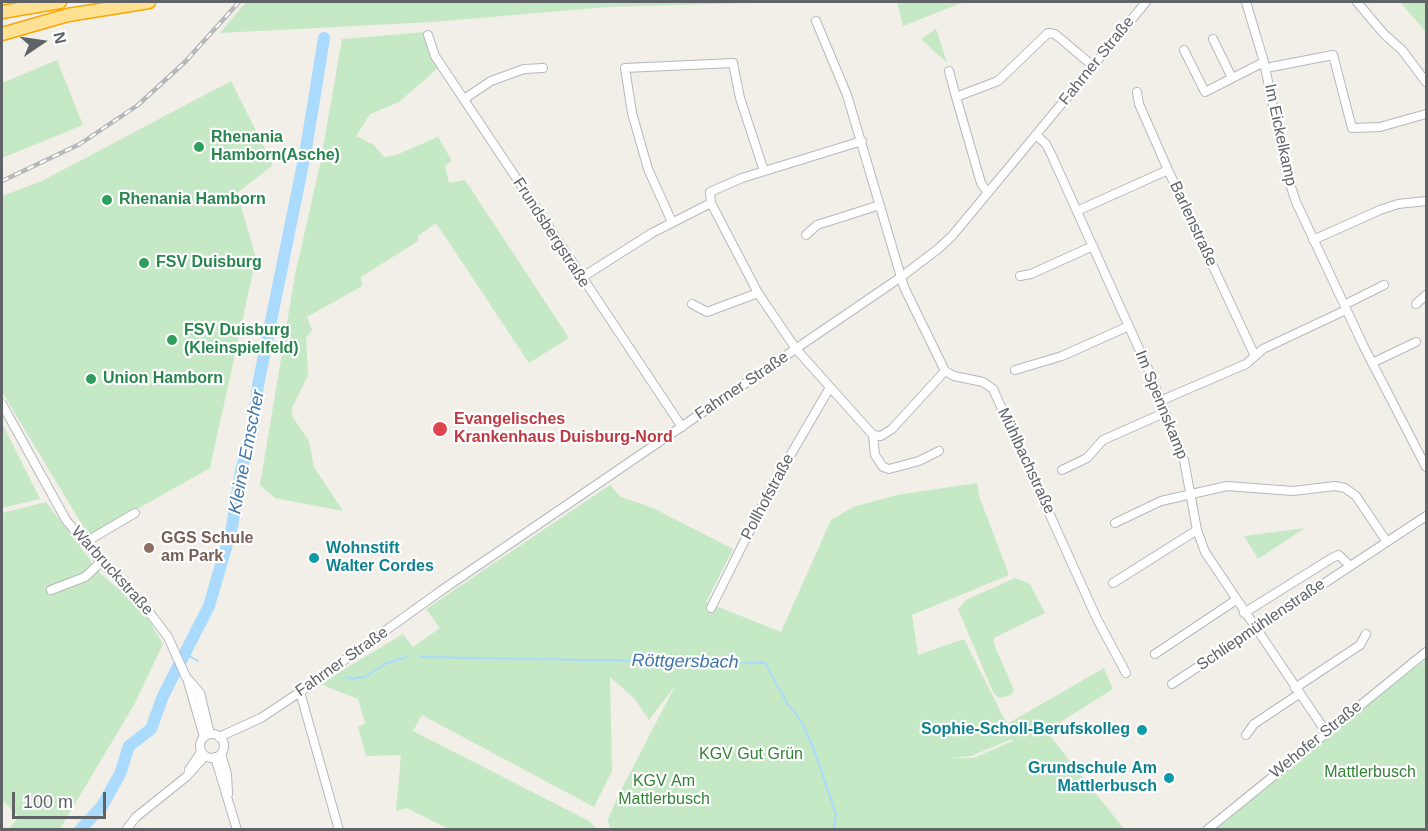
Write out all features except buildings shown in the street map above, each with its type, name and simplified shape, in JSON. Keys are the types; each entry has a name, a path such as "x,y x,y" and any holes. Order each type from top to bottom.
{"highway":[{"path":"4,11 60,2"},
{"path":"2,34 68,15 149,2"}],"street":[{"name":"Fahrner Straße","path":"221,740 300,692 442,590 901,277 952,236 1146,2"},
{"name":"Im Eickelkamp","path":"1246,2 1265,65 1291,189 1372,363 1426,467"},
{"path":"1357,2 1384,34 1402,50 1426,82"},
{"path":"816,21 847,94 901,277 945,371 892,429 881,436 873,435"},
{"path":"956,97 998,81 1048,33 1055,33 1093,66"},
{"name":"Frundsbergstraße","path":"428,35 435,56 682,427"},
{"path":"1213,39 1232,78"},
{"name":"Im Eickelkamp","path":"1184,50 1205,92 1265,65"},
{"path":"1265,65 1333,55 1352,128 1380,127 1426,114"},
{"path":"672,222 648,169 632,113 625,68 733,63 742,106 764,171"},
{"path":"464,99 491,81 524,69 543,68"},
{"path":"949,72 981,183 988,193"},
{"name":"Barlenstraße","path":"1137,92 1139,104 1168,170 1254,354"},
{"name":"Im Spennskamp","path":"1036,135 1046,144 1093,246 1129,326 1184,460 1197,530 1205,552 1326,732"},
{"path":"862,141 764,171 710,192 711,203 758,294 796,349 829,389 873,435 875,455 883,467 889,469 919,461 939,451"},
{"path":"1077,212 1168,170"},
{"path":"1313,240 1380,210 1398,204 1426,201"},
{"path":"581,278 672,222 711,203"},
{"path":"806,235 817,225 880,205"},
{"path":"1020,276 1031,274 1093,246"},
{"path":"1160,401 1246,364 1254,354 1384,285"},
{"path":"692,303 707,312 758,294"},
{"path":"1416,304 1426,295"},
{"path":"1015,370 1062,356 1129,326"},
{"path":"1372,363 1416,342"},
{"name":"Mühlbachstraße","path":"945,371 954,376 983,382 993,389 1097,619 1126,673"},
{"name":"Pollhofstraße","path":"711,608 770,490 829,389"},
{"name":"Warbruckstraße","path":"2,404 52,498 84,543 157,620 176,652 207,736"},
{"path":"1062,470 1087,458 1103,440 1164,413"},
{"path":"1116,522 1150,506 1227,486 1293,491 1335,486 1345,488 1356,496 1387,542"},
{"path":"84,543 135,513"},
{"name":"Schliepmühlenstraße","path":"1172,684 1426,516"},
{"path":"1113,583 1197,530"},
{"name":"Schliepmühlenstraße","path":"1245,613 1332,558 1339,555 1350,566"},
{"path":"51,590 85,577 101,562"},
{"path":"1155,654 1236,600"},
{"path":"1246,735 1254,724 1360,645 1366,634"},
{"name":"Wehofer Straße","path":"1207,830 1426,652"},
{"path":"300,692 339,830"},
{"path":"203,754 200,742 207,736 221,740 218,756 237,830"},
{"path":"203,754 218,756"},
{"path":"126,830 136,816 186,777 203,754"}],"green space":[{"path":"246,2 781,2 608,7 432,22 220,33"},
{"path":"897,2 964,2 903,26"},
{"path":"1400,2 1426,2 1426,32"},
{"path":"936,29 947,63 921,39"},
{"path":"425,32 428,50 438,68 399,102 370,114 356,136 374,145 384,157 396,155 438,137 452,161 445,166 449,183 465,180 569,338 529,363 436,223 418,236 418,241 361,277 362,286 307,317 312,330 306,338 308,375 292,408 292,416 309,441 314,467 343,511 275,498 260,485 295,275 320,165 342,39"},
{"path":"57,60 83,125 2,158 2,83"},
{"path":"231,81 273,165 237,193 256,258 210,468 89,536 2,392 2,196 42,181"},
{"path":"2,423 40,499 2,508"},
{"path":"977,483 979,496 1009,575 912,615 918,655 964,639 1007,724 1104,668 1113,689 1046,731 1124,829 610,829 608,820 617,798 675,686 649,720 634,698 610,677 612,771 594,807 422,715 413,731 589,821 597,829 449,829 407,808 396,811 401,755 366,756 358,727 365,723 358,699 320,684 403,634 413,647 440,628 426,609 610,485 621,497 653,508 733,549 706,602 781,632 831,520 853,507 897,495","holes":["1012,739 1013,741 973,758 949,758 971,756"]},
{"path":"46,502 100,573 142,609 163,644 135,703 60,829 8,829 19,817 2,800 2,513"},
{"path":"1305,528 1258,559 1244,536"},
{"path":"1015,578 1030,584 1045,613 994,638 994,644 1014,690 1011,695 999,698 994,694 958,609 966,600"},
{"name":"Mattlerbusch","path":"1426,659 1426,829 1209,830 1413,669"}],"waterway":[{"name":"Kleine Emscher","path":"80,830 102,806 120,774 129,746 151,729 163,696 209,606 232,527 241,471 252,433 258,385 306,149 324,38"},
{"name":"Röttgersbach","path":"186,654 198,661"},
{"name":"Röttgersbach","path":"346,677 353,679 367,676 385,664 406,657"},
{"name":"Röttgersbach","path":"421,657 765,663 787,703 801,721 814,749 836,814 834,830"}],"railway":[{"path":"2,181 80,144 138,105 185,62 239,2"}],"place":[{"name":"Rhenania Hamborn(Asche)","path":"199,147"},
{"name":"Rhenania Hamborn","path":"107,200"},
{"name":"FSV Duisburg","path":"144,263"},
{"name":"FSV Duisburg (Kleinspielfeld)","path":"172,340"},
{"name":"Union Hamborn","path":"91,379"},
{"name":"Evangelisches Krankenhaus Duisburg-Nord","path":"440,429"},
{"name":"GGS Schule am Park","path":"149,548"},
{"name":"Wohnstift Walter Cordes","path":"314,558"},
{"name":"Sophie-Scholl-Berufskolleg","path":"1142,730"},
{"name":"Grundschule Am Mattlerbusch","path":"1169,778"}],"park label":[{"name":"KGV Gut Grün","path":"751,755"},
{"name":"KGV Am Mattlerbusch","path":"664,791"}]}
